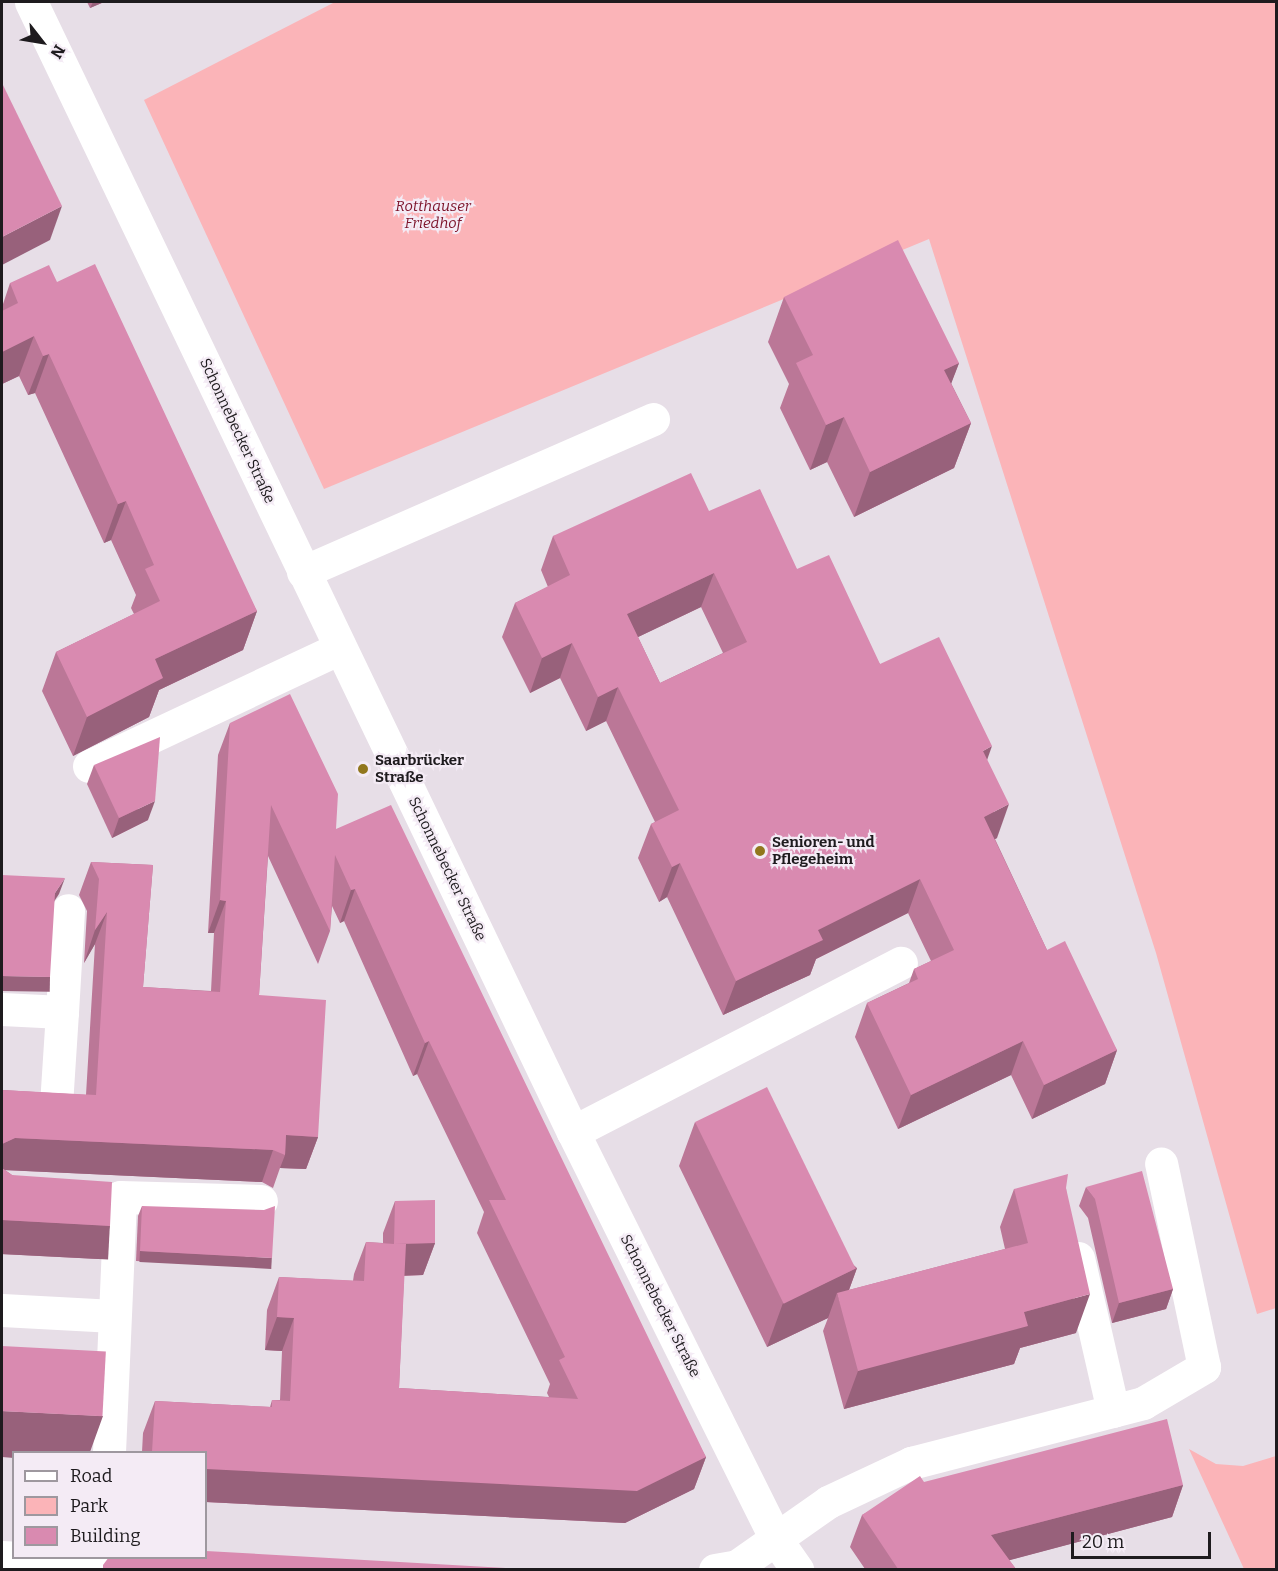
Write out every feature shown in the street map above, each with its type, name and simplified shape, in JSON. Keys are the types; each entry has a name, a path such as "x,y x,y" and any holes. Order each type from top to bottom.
{"street":[{"name":"Schonnebecker Straße","path":"31,2 143,228 303,572 573,1132 776,1538 797,1569"},
{"path":"303,572 653,419"},
{"path":"89,765 340,648"},
{"path":"56,1106 68,910"},
{"path":"573,1132 902,963"},
{"path":"2,1009 62,1012"},
{"path":"715,1569 737,1566 828,1502 911,1463 1128,1407 1204,1366 1161,1163"},
{"path":"84,1195 261,1201"},
{"path":"109,1451 120,1197"},
{"path":"1072,1233 1128,1407"},
{"path":"2,1310 114,1316"},
{"path":"2,1557 37,1565 104,1560 234,1569"}],"green space":[{"name":"Rotthauser Friedhof","path":"335,2 1276,2 1276,1308 1257,1314 1156,953 929,239 324,489 144,100"},
{"path":"1189,1449 1216,1464 1243,1466 1276,1456 1276,1569 1244,1569"}],"building":[{"path":"2,83 62,206 2,237"},
{"path":"898,240 959,363 944,370 971,423 870,472 844,417 826,425 796,363 813,355 784,297"},
{"path":"95,264 257,611 155,659 163,678 87,717 56,652 160,601 145,569 154,565 126,501 118,504 49,354 43,356 34,336 2,352 2,311 18,303 10,283 49,265 57,282"},
{"path":"691,473 709,511 760,489 797,569 829,555 880,664 939,637 992,746 983,751 1009,804 984,817 1047,950 1065,941 1117,1050 1044,1085 1023,1041 911,1095 867,1003 918,979 914,969 954,950 920,879 818,930 823,940 736,981 680,863 672,867 651,824 679,810 618,687 598,697 572,643 542,658 515,603 570,575 553,536","holes":["714,573 747,642 660,683 627,614"]},
{"path":"290,694 338,794 336,829 391,805 706,1457 637,1491 207,1469 207,1451 152,1451 155,1401 272,1407 272,1400 290,1401 294,1318 277,1317 279,1277 364,1281 366,1242 406,1244 399,1388 578,1399 559,1360 565,1357 489,1200 506,1200 429,1041 425,1043 355,889 351,890 335,855 330,931 271,805 259,995 326,1000 318,1137 286,1135 285,1155 273,1150 15,1138 2,1144 2,1090 96,1095 107,912 95,930 99,879 91,862 153,865 143,987 220,992 226,901 220,900 230,723"},
{"path":"160,737 155,801 119,818 94,765"},
{"path":"2,875 65,878 55,893 50,977 2,976"},
{"path":"767,1087 856,1269 784,1304 695,1122"},
{"path":"2,1168 12,1175 112,1182 110,1226 2,1220"},
{"path":"1142,1171 1173,1289 1119,1303 1095,1199 1086,1187"},
{"path":"1068,1174 1066,1188 1090,1294 1024,1312 1028,1326 858,1371 837,1293 1028,1243 1014,1189"},
{"path":"435,1200 435,1243 394,1244 395,1201"},
{"path":"142,1206 264,1210 275,1206 272,1258 140,1251"},
{"path":"2,1346 106,1351 102,1416 2,1411"},
{"path":"1167,1419 1183,1485 991,1535 1016,1569 898,1569 862,1515 920,1476 924,1482"},
{"path":"207,1551 524,1569 103,1569 108,1559 207,1559"}],"place":[{"name":"Saarbrücker Straße","path":"363,769"},
{"name":"Senioren- und Pflegeheim","path":"760,851"}]}
